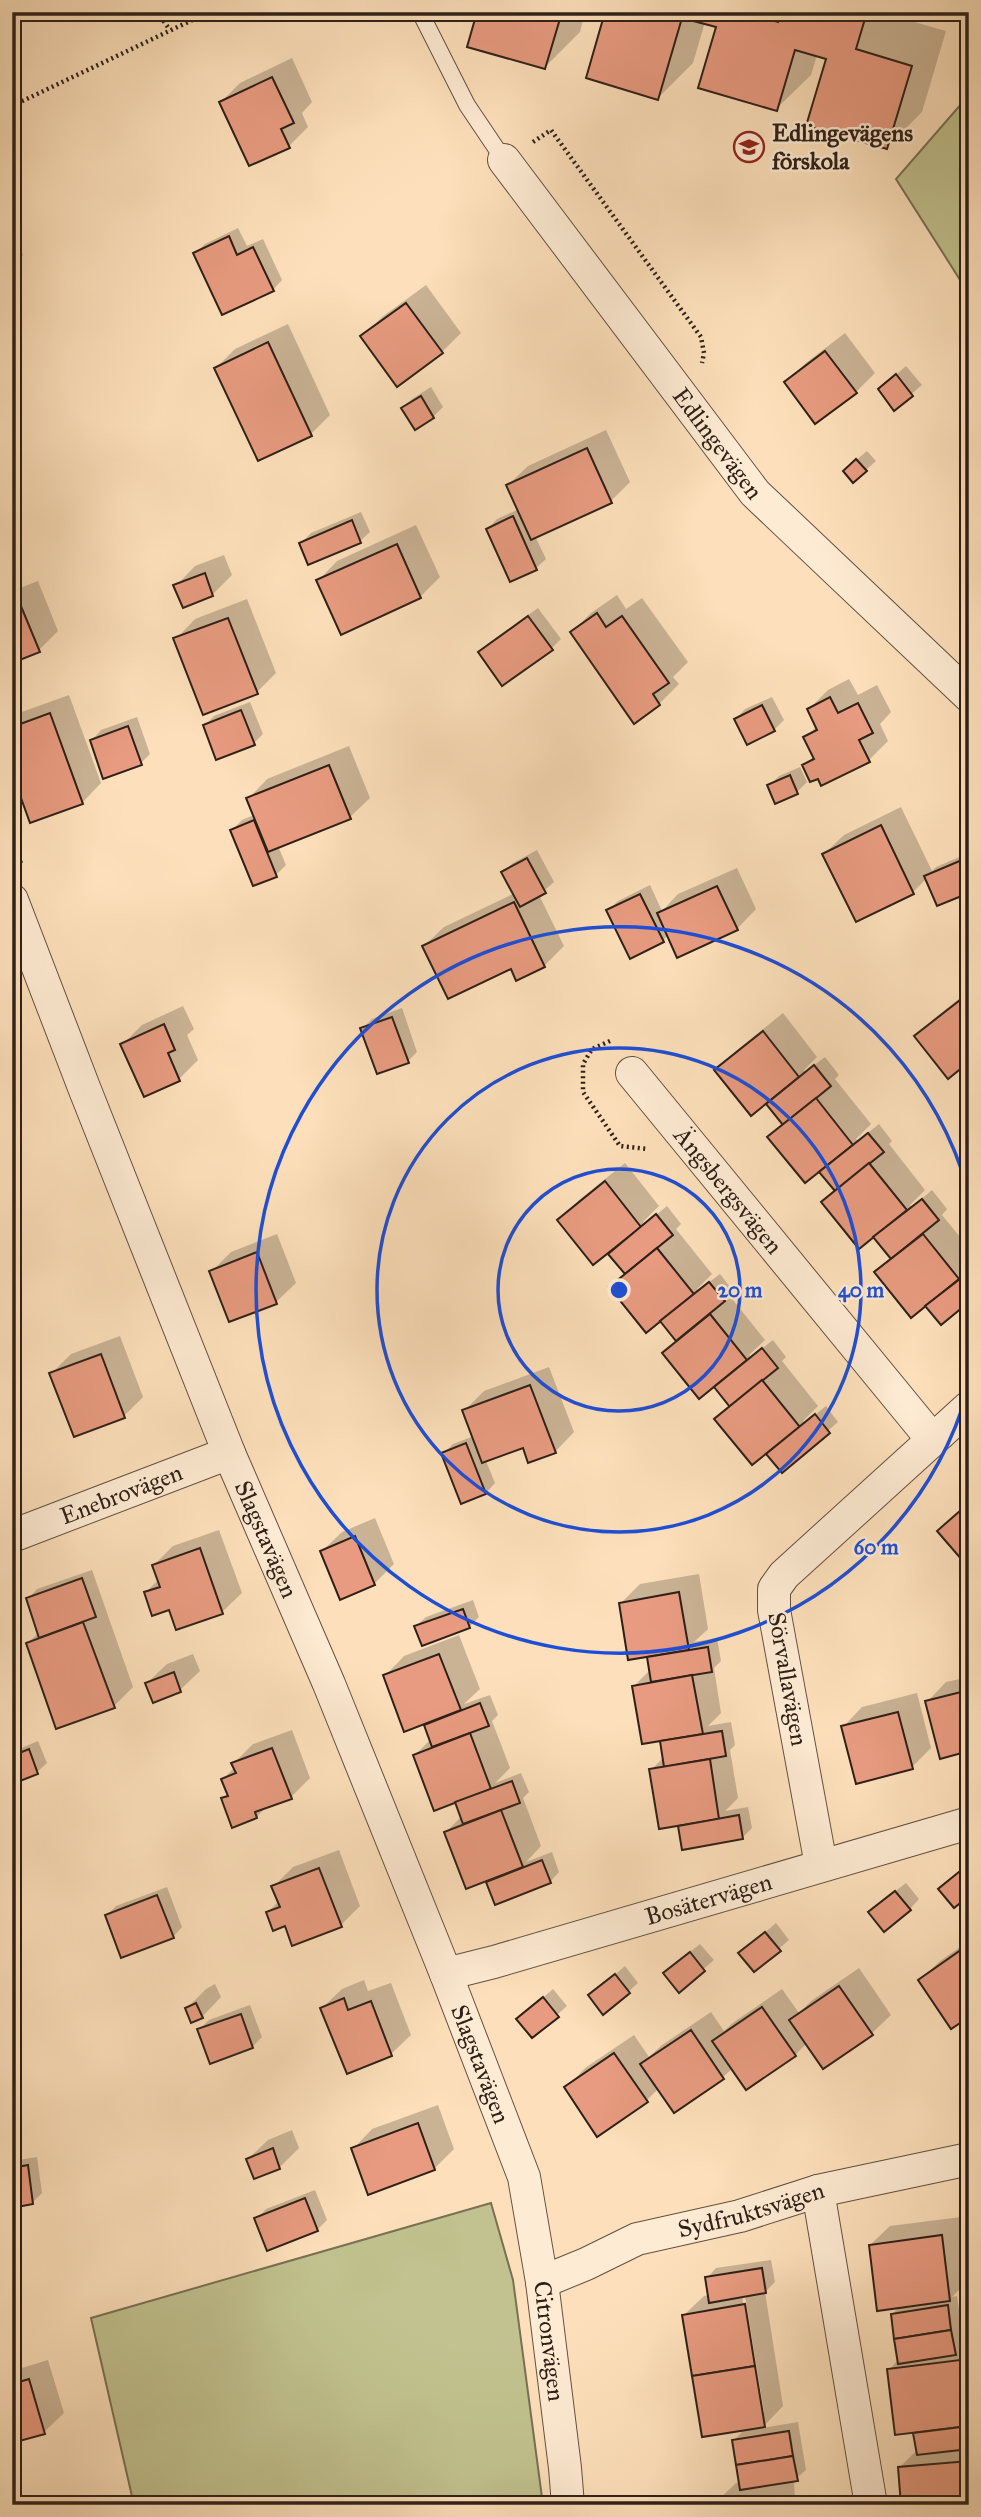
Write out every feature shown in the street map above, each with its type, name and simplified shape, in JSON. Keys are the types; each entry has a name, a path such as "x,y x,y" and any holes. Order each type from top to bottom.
{"street":[{"name":"Edlingevägen","path":"504,160 755,493 969,696"},
{"name":"Slagstavägen","path":"19,887 229,1453 334,1696 524,2177"},
{"name":"Ängsbergsvägen","path":"632,1073 932,1439"},
{"name":"Sörvallavägen","path":"821,1865 774,1610 774,1589 784,1575 969,1407"},
{"name":"Enebrovägen","path":"12,1536 229,1453"},
{"name":"Bosätervägen","path":"446,1974 969,1823"},
{"name":"Sydfruktsvägen","path":"542,2282 637,2239 740,2216 818,2191 969,2159"},
{"name":"Citronvägen","path":"524,2177 542,2282 568,2505"},
{"path":"818,2191 871,2505"}],"lane":[{"path":"420,12 467,105 504,160"}],"path":[{"path":"157,12 170,30"},
{"path":"12,106 209,12"},
{"path":"12,841 19,887"},
{"path":"619,1038 592,1049 583,1064 583,1092 620,1146 659,1149"}],"green space":[{"path":"969,95 969,294 896,179"},
{"path":"491,2203 513,2280 543,2505 134,2505 91,2318"}],"building":[{"path":"477,12 562,12 545,69 467,47"},
{"path":"605,12 746,12 778,22 781,12 867,12 856,49 912,66 887,149 806,126 826,59 795,50 777,111 698,88 716,27 682,18 658,100 586,78"},
{"path":"272,77 294,123 281,129 290,148 249,166 219,102"},
{"path":"229,236 237,255 253,247 274,291 222,315 193,253"},
{"path":"406,303 443,353 397,387 360,336"},
{"path":"268,342 312,436 258,461 214,368"},
{"path":"825,351 857,393 815,424 784,382"},
{"path":"896,374 913,396 894,411 878,389"},
{"path":"421,396 434,418 415,430 401,408"},
{"path":"587,448 612,503 531,540 506,485"},
{"path":"856,459 867,471 853,483 843,471"},
{"path":"513,516 537,570 510,582 486,529"},
{"path":"352,520 361,543 308,565 299,543"},
{"path":"397,544 421,598 341,635 316,580"},
{"path":"205,573 213,596 183,608 173,585"},
{"path":"18,599 40,652 12,663 12,602"},
{"path":"597,613 606,627 622,616 669,683 653,694 660,705 634,724 570,632"},
{"path":"528,616 553,650 502,686 478,652"},
{"path":"228,618 258,694 203,715 173,638"},
{"path":"830,697 838,713 858,703 873,733 859,740 870,762 821,786 818,779 810,782 802,765 814,759 803,737 817,730 807,709"},
{"path":"762,705 775,731 747,745 734,719"},
{"path":"241,710 255,745 216,760 203,725"},
{"path":"50,713 83,804 30,823 12,773 12,727"},
{"path":"128,726 142,765 103,779 90,740"},
{"path":"329,765 351,819 268,852 246,798"},
{"path":"790,775 798,794 775,804 767,785"},
{"path":"254,820 277,877 253,886 230,830"},
{"path":"881,825 914,894 856,922 822,854"},
{"path":"969,857 969,893 937,906 924,876"},
{"path":"527,858 546,893 520,907 501,872"},
{"path":"717,886 738,930 677,958 657,913"},
{"path":"640,894 664,942 630,959 606,910"},
{"path":"514,902 545,967 516,981 511,969 448,999 422,946"},
{"path":"969,993 969,1062 948,1079 914,1036"},
{"path":"392,1017 409,1063 377,1074 360,1028"},
{"path":"164,1024 175,1050 168,1053 180,1081 144,1097 120,1044"},
{"path":"763,1031 799,1077 751,1116 714,1070"},
{"path":"814,1065 831,1086 783,1125 766,1104"},
{"path":"816,1098 853,1145 805,1183 767,1137"},
{"path":"868,1133 884,1152 835,1191 819,1172"},
{"path":"869,1163 907,1210 859,1249 821,1202"},
{"path":"605,1181 641,1227 593,1265 557,1220"},
{"path":"922,1199 939,1220 891,1259 873,1237"},
{"path":"656,1214 673,1235 625,1274 608,1254"},
{"path":"923,1234 959,1279 911,1318 874,1272"},
{"path":"657,1248 694,1294 646,1333 609,1287"},
{"path":"257,1252 277,1304 229,1322 209,1271"},
{"path":"969,1272 969,1302 941,1325 925,1306"},
{"path":"709,1282 725,1301 676,1341 660,1321"},
{"path":"710,1314 747,1360 699,1399 662,1353"},
{"path":"762,1348 778,1368 730,1407 714,1387"},
{"path":"101,1354 125,1418 74,1437 49,1373"},
{"path":"762,1380 800,1427 752,1465 714,1419"},
{"path":"530,1385 556,1453 528,1463 523,1448 482,1463 462,1410"},
{"path":"815,1414 830,1433 782,1473 766,1454"},
{"path":"466,1443 486,1494 461,1504 441,1453"},
{"path":"969,1503 969,1568 937,1531"},
{"path":"355,1536 375,1585 340,1600 320,1551"},
{"path":"200,1548 223,1614 176,1630 169,1610 152,1616 144,1592 160,1587 152,1565"},
{"path":"82,1578 96,1617 39,1638 26,1598"},
{"path":"679,1592 689,1650 628,1660 619,1603"},
{"path":"463,1609 470,1628 422,1646 414,1626"},
{"path":"83,1622 115,1708 56,1729 26,1643"},
{"path":"708,1647 712,1672 651,1682 647,1657"},
{"path":"439,1654 461,1710 404,1732 383,1675"},
{"path":"174,1672 181,1692 153,1703 145,1683"},
{"path":"692,1675 703,1734 642,1744 632,1686"},
{"path":"969,1690 969,1751 940,1759 925,1701"},
{"path":"480,1703 489,1726 432,1747 424,1725"},
{"path":"898,1712 913,1769 856,1784 841,1726"},
{"path":"722,1731 726,1756 664,1767 660,1741"},
{"path":"470,1733 491,1789 434,1811 413,1755"},
{"path":"272,1748 292,1799 255,1812 257,1818 232,1828 221,1798 228,1796 221,1779 236,1773 231,1763"},
{"path":"29,1749 38,1774 12,1784 12,1756"},
{"path":"710,1759 719,1819 659,1829 649,1769"},
{"path":"512,1781 520,1803 463,1824 455,1802"},
{"path":"501,1810 523,1867 466,1889 444,1832"},
{"path":"739,1815 743,1839 682,1850 678,1826"},
{"path":"542,1860 551,1883 495,1905 486,1882"},
{"path":"965,1867 969,1871 969,1896 954,1908 938,1889"},
{"path":"319,1868 342,1927 292,1946 285,1926 273,1931 266,1912 280,1907 271,1886"},
{"path":"895,1891 911,1910 884,1932 868,1912"},
{"path":"157,1895 174,1938 121,1958 105,1915"},
{"path":"765,1932 781,1951 754,1972 738,1953"},
{"path":"968,1945 969,2017 951,2029 918,1980"},
{"path":"690,1952 705,1971 679,1993 663,1973"},
{"path":"615,1974 630,1993 603,2015 588,1995"},
{"path":"839,1986 873,2035 823,2069 789,2020"},
{"path":"543,1997 559,2017 532,2038 516,2019"},
{"path":"344,1998 348,2010 371,2001 392,2056 347,2074 320,2008"},
{"path":"196,2003 203,2018 191,2023 185,2008"},
{"path":"762,2007 796,2056 746,2090 712,2041"},
{"path":"241,2014 253,2048 210,2064 197,2029"},
{"path":"691,2030 724,2079 674,2113 640,2064"},
{"path":"614,2053 648,2102 597,2137 564,2087"},
{"path":"418,2123 435,2170 368,2195 351,2148"},
{"path":"273,2148 280,2169 254,2179 246,2159"},
{"path":"28,2165 33,2204 12,2208 12,2168"},
{"path":"305,2198 318,2231 267,2251 254,2218"},
{"path":"942,2235 950,2301 877,2311 869,2245"},
{"path":"762,2268 766,2293 709,2303 705,2277"},
{"path":"745,2304 755,2366 692,2376 682,2315"},
{"path":"948,2305 951,2330 894,2339 891,2314"},
{"path":"951,2330 956,2355 898,2364 894,2339"},
{"path":"960,2360 969,2426 895,2435 887,2369"},
{"path":"755,2366 765,2427 702,2437 692,2376"},
{"path":"29,2379 45,2434 12,2443 12,2384"},
{"path":"969,2426 969,2449 917,2455 913,2433"},
{"path":"789,2431 793,2456 736,2465 732,2440"},
{"path":"793,2456 798,2481 740,2490 736,2465"},
{"path":"969,2461 969,2505 901,2505 898,2467"},
{"path":"775,2497 775,2505 715,2505 715,2502"}],"place":[{"name":"Edlingevägens förskola","path":"749,147"}]}
